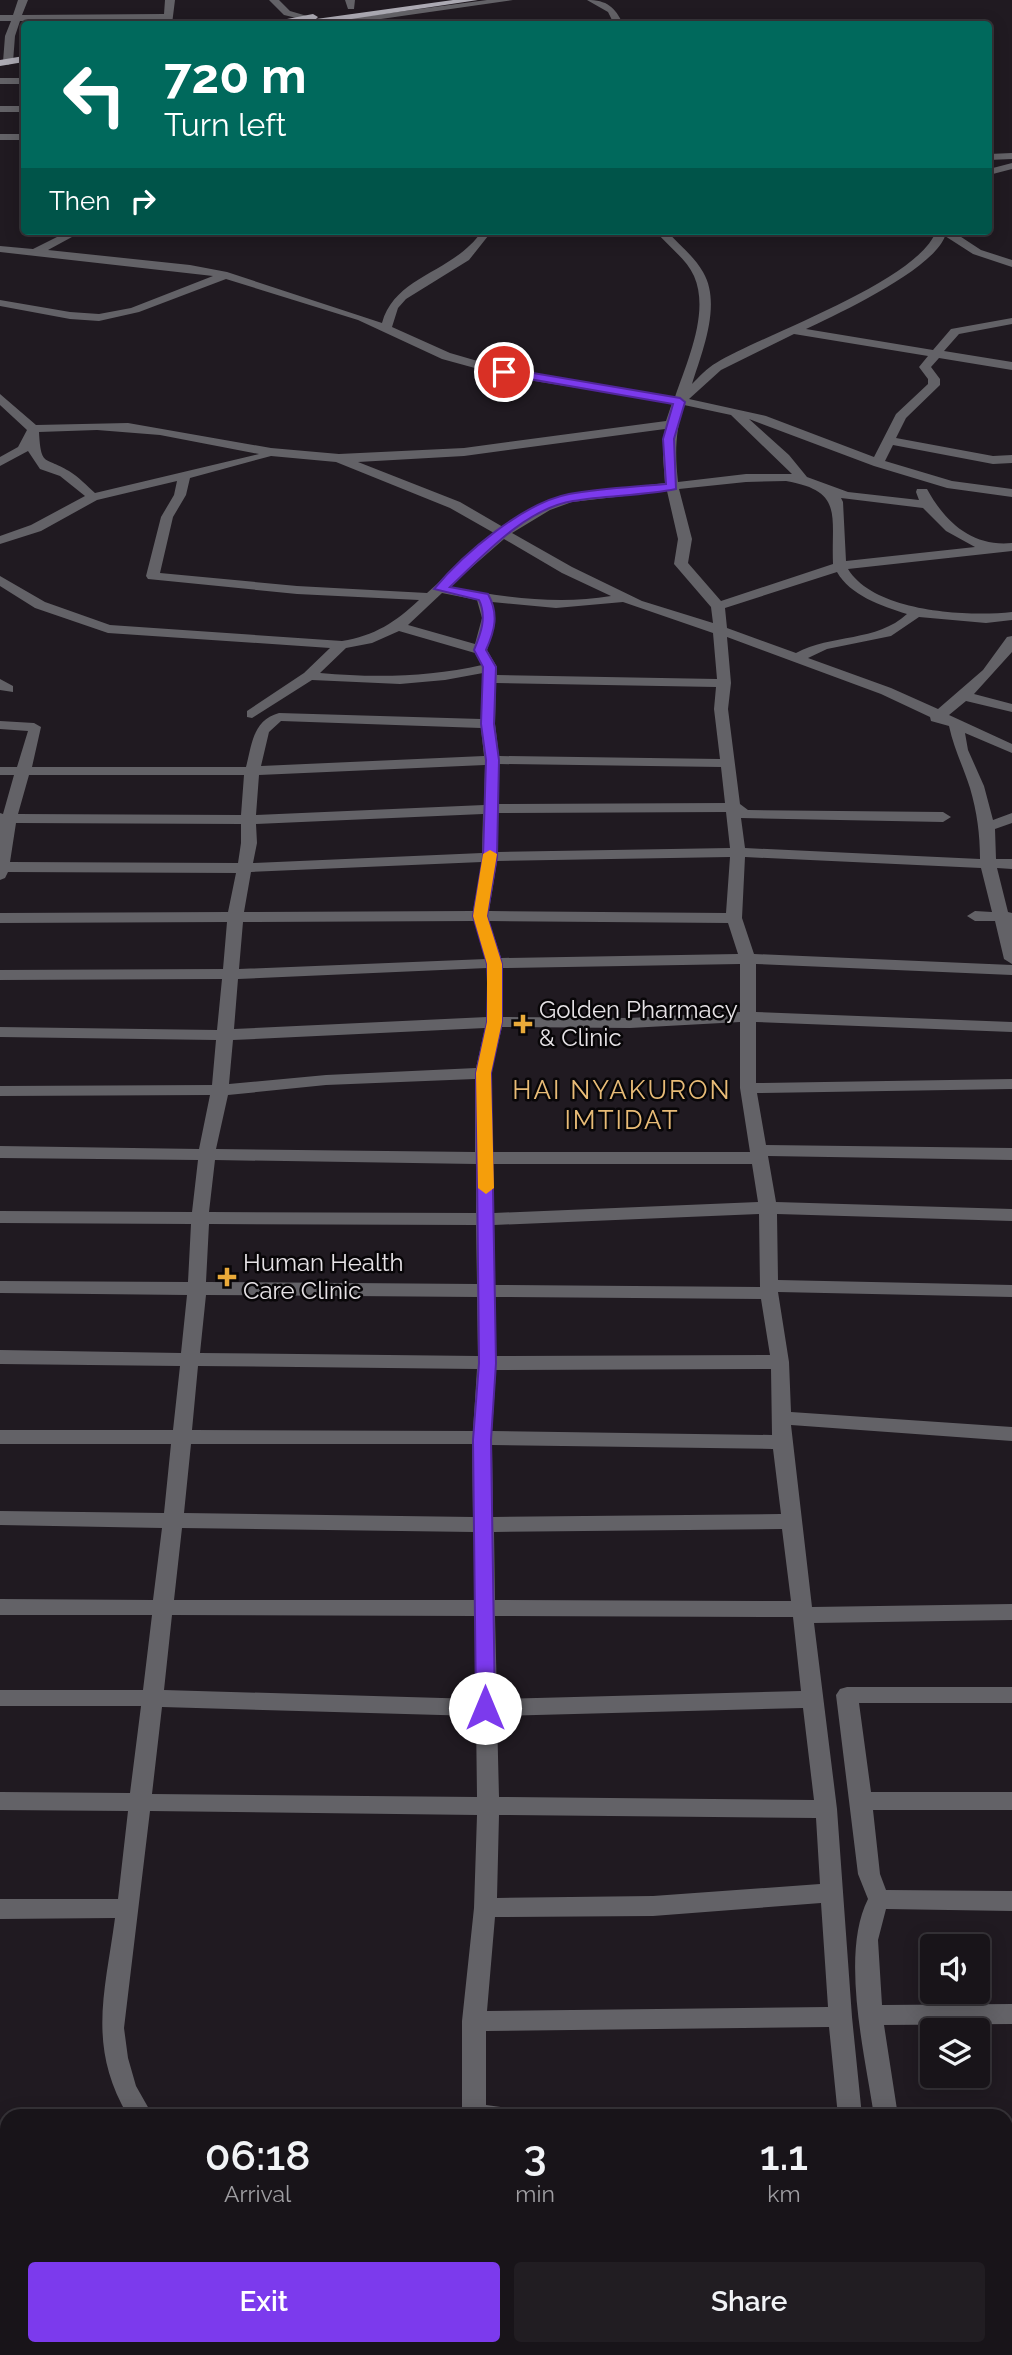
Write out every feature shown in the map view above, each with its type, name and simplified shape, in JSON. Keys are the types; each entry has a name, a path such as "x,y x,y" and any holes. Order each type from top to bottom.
{"main road":[{"path":"305,21 350,4 434,0"},
{"path":"305,21 473,0"},
{"path":"3,64 21,60"},
{"path":"3,64 21,65"}],"street":[{"path":"3,64 5,36 23,0"},
{"path":"0,18 168,21 170,0"},
{"path":"274,0 287,13 305,21"},
{"path":"352,21 508,0"},
{"path":"592,0 611,10 616,21"},
{"path":"0,81 21,81"},
{"path":"0,109 21,109"},
{"path":"0,137 21,137"},
{"path":"992,157 1012,156"},
{"path":"992,171 1012,166"},
{"path":"36,252 69,235"},
{"path":"386,328 393,308 402,297 469,256 484,235"},
{"path":"665,235 699,273 705,286 699,343 671,424 669,457 672,487 685,539 681,564 718,606 724,683 721,709 738,852 734,918 748,959 748,1088 768,1208 769,1289 780,1362 782,1442 826,1809 840,2017 849,2109"},
{"path":"680,402 717,367 841,309 897,276 937,243 941,235"},
{"path":"950,235 977,251 1012,264"},
{"path":"0,249 190,268 227,275 362,318 446,356 504,372 734,412 919,475 966,487 1012,493"},
{"path":"0,303 83,317 162,303 227,275"},
{"path":"878,463 900,417 934,385 934,379 925,367 935,354 960,329 1012,321"},
{"path":"792,330 1012,366"},
{"path":"0,398 33,429 34,451 44,466 64,473 93,497"},
{"path":"734,412 785,458 803,480"},
{"path":"33,429 84,424 158,431 272,454 386,458 505,449 671,424"},
{"path":"0,462 23,449 33,429"},
{"path":"888,440 993,460 1012,459"},
{"path":"0,540 36,528 93,497 272,454"},
{"path":"338,458 455,505 503,530 567,570 653,611 757,642 886,691 1012,749"},
{"path":"919,475 924,501 962,537 1012,557"},
{"path":"184,477 180,495 167,517 153,576 298,590 436,593 567,606 598,604 625,598"},
{"path":"0,580 40,605 108,629 341,645 361,643 398,626 503,530 549,505 570,498 766,477 803,480 826,490 873,500 924,501 966,487"},
{"path":"826,490 837,502 840,566 850,583 894,606 916,613 986,619 1012,617"},
{"path":"718,606 786,586 840,566 1012,547"},
{"path":"474,2109 474,2021 485,1908 488,1804 482,1440 487,1363 483,1073 495,1022 495,964 480,916 490,857 492,809 492,760 488,724 490,673 480,650 490,611 484,597"},
{"path":"796,659 825,645 887,632 904,624 916,613"},
{"path":"398,626 480,650"},
{"path":"936,718 993,667 1012,640"},
{"path":"252,714 309,676 341,645"},
{"path":"309,676 344,680 417,681 490,673 724,683"},
{"path":"0,683 8,689 0,688"},
{"path":"963,696 1012,708"},
{"path":"137,2109 125,2089 116,2058 112,2028 173,1519 179,1438 197,1290 200,1217 207,1153 220,1090 235,918 249,843 252,771 262,731 270,721 279,717 488,724"},
{"path":"956,722 961,750 977,786 987,827 988,864 1006,917 1012,959"},
{"path":"0,725 34,727 5,818 1,870 243,869 490,857 738,852 1012,864"},
{"path":"0,771 252,771 492,760 727,762"},
{"path":"5,818 248,820 492,809 734,807 745,814 943,817"},
{"path":"987,827 1012,818"},
{"path":"975,916 1006,917"},
{"path":"0,918 734,918"},
{"path":"0,975 230,974 495,964 748,959 1012,970"},
{"path":"0,1032 224,1035 495,1022 630,1023 747,1017 1012,1027"},
{"path":"0,1091 220,1090 326,1080 483,1073"},
{"path":"748,1088 1012,1084"},
{"path":"0,1152 485,1158 1012,1154"},
{"path":"0,1217 486,1219 768,1208 1012,1215"},
{"path":"0,1287 485,1293 769,1289 1012,1291"},
{"path":"0,1357 487,1363 780,1362"},
{"path":"783,1418 1012,1434"},
{"path":"0,1437 782,1442"},
{"path":"0,1518 483,1525 791,1521"},
{"path":"0,1607 486,1606 802,1612 1012,1612"},
{"path":"885,2109 871,2015 866,1935 878,1899 869,1874 848,1695 1012,1695"},
{"path":"0,1698 151,1698 485,1708 813,1699"},
{"path":"0,1801 826,1809"},
{"path":"861,1801 1012,1801"},
{"path":"485,1908 653,1906 832,1893"},
{"path":"878,1899 1012,1901"},
{"path":"0,1909 128,1908"},
{"path":"871,2015 1012,2014"},
{"path":"474,2021 840,2017"}],"slow traffic":[{"path":"486,1188 483,1073 495,1022 495,964 480,916 490,854"}],"place":[{"name":"Golden Pharmacy & Clinic","path":"523,1024"},
{"name":"Human Health Care Clinic","path":"227,1277"}],"district":[{"name":"HAI NYAKURON IMTIDAT","path":"622,1105"}],"route":[{"path":"485,1708 486,1606 482,1440 487,1363 483,1073 495,1022 495,964 480,916 490,857 492,809 492,760 488,724 489,667 480,650 487,634 490,611 484,597 440,589 503,530 549,505 570,498 607,492 672,487 669,439 671,424 680,402 504,372"}]}
